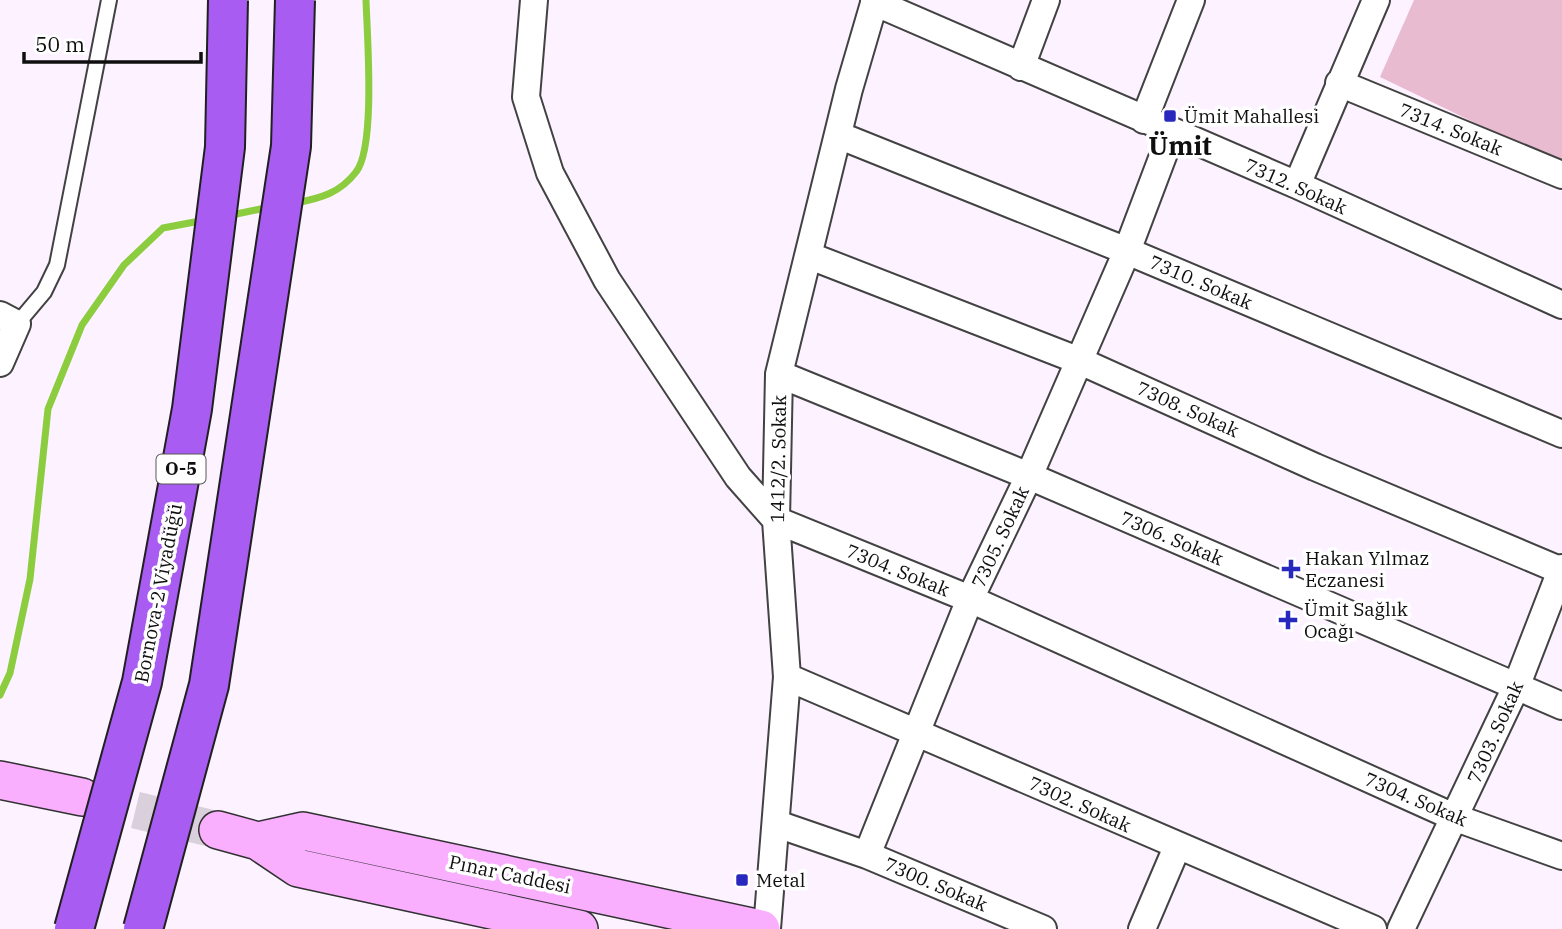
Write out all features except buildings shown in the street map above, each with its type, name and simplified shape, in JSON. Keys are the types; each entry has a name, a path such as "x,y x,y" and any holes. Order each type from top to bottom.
{"highway":[{"name":"Bornova-2 Viyadüğü","path":"74,929 142,682 192,409 225,147 228,0"},
{"path":"143,929 209,685 291,146 295,0"}],"main road":[{"path":"0,779 82,797"},
{"name":"Pınar Caddesi","path":"218,830 258,841 298,868 579,929"},
{"name":"Pınar Caddesi","path":"258,841 303,831 761,929"}],"street":[{"name":"7304. Sokak","path":"534,0 526,97 550,173 607,280 738,477 776,520 970,599 1455,818 1562,856"},
{"path":"1021,66 1046,0"},
{"path":"1144,120 1191,0"},
{"path":"1297,186 1376,0"},
{"name":"1412/2. Sokak","path":"767,929 788,677 776,520 779,374 838,135 875,1"},
{"name":"7312. Sokak","path":"875,1 1562,305"},
{"name":"7314. Sokak","path":"1339,83 1562,176"},
{"name":"7305. Sokak","path":"867,855 919,732 970,599 1029,476 1127,251 1172,132"},
{"name":"7310. Sokak","path":"838,135 1127,251 1562,435"},
{"name":"7308. Sokak","path":"810,256 1080,361 1315,467 1562,570"},
{"path":"0,363 9,319"},
{"name":"7306. Sokak","path":"779,374 1029,476 1562,706"},
{"name":"7303. Sokak","path":"1401,929 1516,687 1562,570"},
{"name":"7302. Sokak","path":"788,677 919,732 956,752 1373,929"},
{"path":"777,824 867,855"},
{"path":"1143,929 1177,847"},
{"name":"7300. Sokak","path":"867,855 1043,929"}],"lane":[{"path":"9,319 44,292 57,265 109,0"}],"shaded area":[{"path":"1414,0 1562,0 1562,165 1380,77"}],"waterway":[{"path":"296,203 322,197 337,190 356,172 362,159 369,89 366,0"},
{"path":"227,216 270,207"},
{"path":"0,695 10,673 30,579 48,409 82,325 124,265 163,228 205,220"}],"tunnel":[{"path":"82,797 218,830"}],"place":[{"name":"Ümit Mahallesi","path":"1170,116"},
{"name":"Hakan Yılmaz Eczanesi","path":"1291,569"},
{"name":"Ümit Sağlık Ocağı","path":"1288,620"},
{"name":"Metal","path":"742,880"}],"district":[{"name":"Ümit","path":"1180,146"}]}
